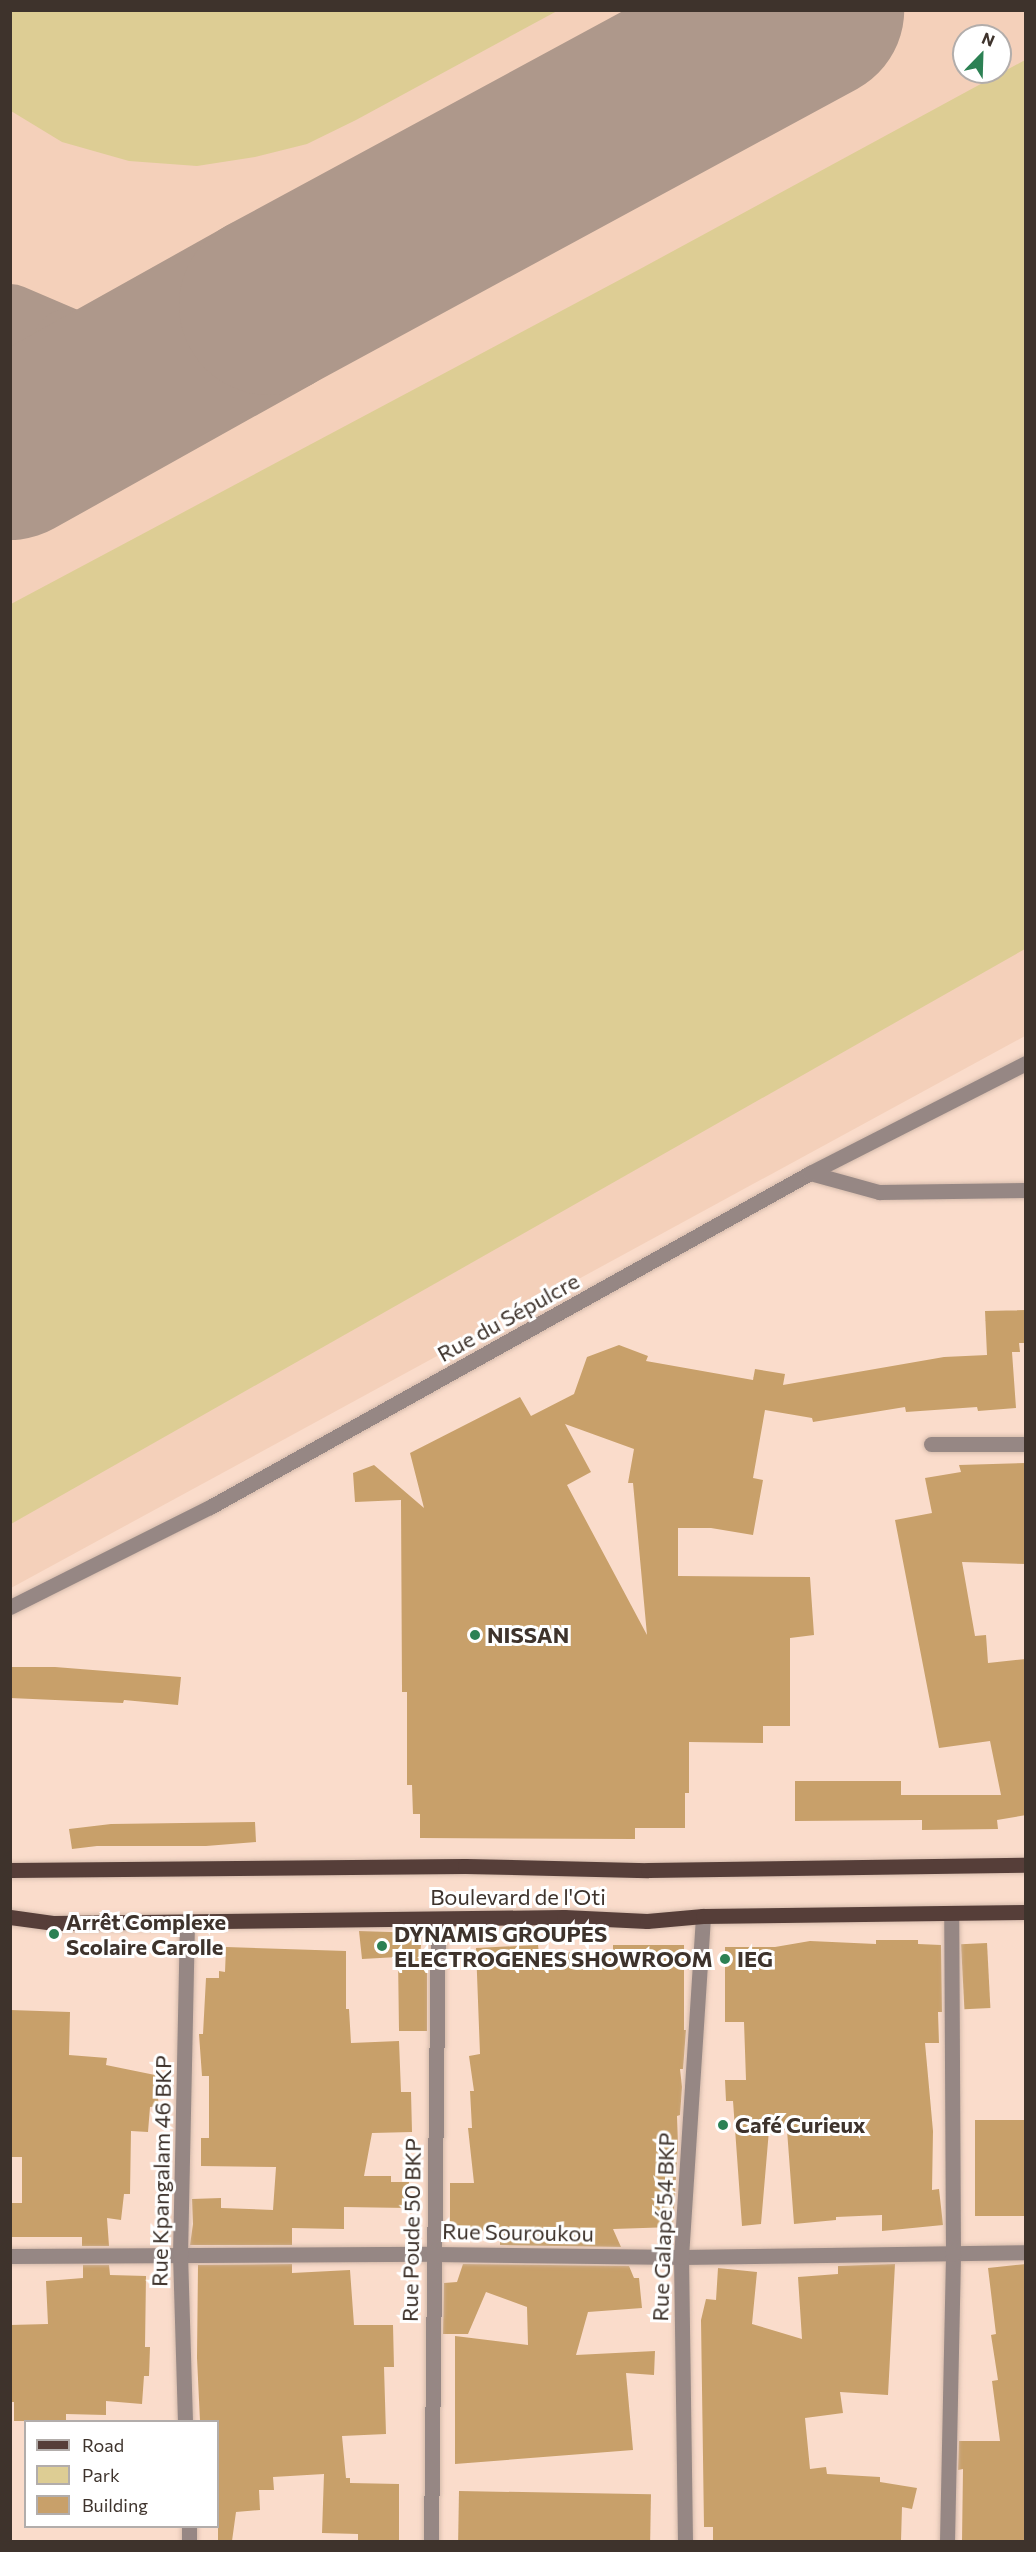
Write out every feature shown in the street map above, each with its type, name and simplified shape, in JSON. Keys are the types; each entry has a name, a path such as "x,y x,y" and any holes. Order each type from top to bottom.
{"main road":[{"name":"Boulevard de l'Oti","path":"10,1870 465,1866 648,1870 1026,1865"},
{"name":"Boulevard de l'Oti","path":"10,1917 53,1923 564,1917 647,1921 703,1916 1026,1912"}],"street":[{"name":"Rue du Sépulcre","path":"10,1607 230,1496 810,1173 1026,1063"},
{"path":"810,1173 879,1192 1026,1190"},
{"path":"932,1444 1026,1443"},
{"path":"947,2541 953,2254 951,1914"},
{"name":"Rue Galapé 54 BKP","path":"685,2541 681,2257 703,1916"},
{"name":"Rue Poude 50 BKP","path":"431,2541 438,1919"},
{"name":"Rue Kpangalam 46 BKP","path":"185,2420 180,2255 187,1921"},
{"name":"Rue Souroukou","path":"10,2256 433,2254 681,2257 1026,2252"}],"shaded area":[{"path":"11,11 1025,11 1025,1036 11,1588"}],"green space":[{"path":"11,10 557,11 356,120 307,144 255,157 197,166 129,161 62,142 11,111"},
{"path":"1025,60 1025,949 11,1524 11,604 640,269 981,84 1012,84 1012,67"}],"building":[{"path":"1026,1310 1026,1343 1019,1343 1020,1352 1012,1352 1016,1408 978,1411 977,1407 906,1412 905,1407 813,1422 812,1418 765,1410 753,1478 763,1480 753,1535 711,1528 678,1528 678,1576 810,1577 814,1635 790,1638 790,1726 763,1726 763,1743 689,1742 689,1793 685,1793 685,1828 635,1828 635,1839 420,1838 420,1814 413,1814 412,1785 407,1785 407,1692 402,1692 401,1500 355,1502 353,1473 374,1465 424,1508 410,1453 520,1397 531,1416 574,1394 587,1357 619,1345 648,1356 646,1361 753,1380 755,1369 785,1374 783,1385 944,1357 987,1355 985,1311","holes":["565,1424 634,1449 628,1483 633,1483 647,1635 567,1485 591,1472"]},
{"path":"1026,1463 1026,1564 962,1562 975,1636 986,1635 988,1663 1026,1659 1026,1815 997,1820 998,1829 922,1830 922,1820 795,1821 795,1781 901,1781 901,1795 1001,1795 990,1741 939,1748 895,1520 932,1513 925,1478 961,1472 959,1465"},
{"path":"10,1667 55,1667 181,1677 178,1705 124,1700 123,1703 10,1698"},
{"path":"255,1822 256,1842 206,1846 97,1846 72,1849 69,1829 111,1824"},
{"path":"359,1931 422,1933 420,1957 427,1957 427,2031 399,2031 398,1957 362,1959"},
{"path":"876,1940 918,1940 918,1944 941,1945 942,2012 938,2012 939,2043 925,2043 933,2131 932,2190 939,2189 943,2225 882,2231 882,2215 836,2217 836,2220 794,2224 787,2130 769,2130 761,2224 742,2226 733,2101 726,2101 725,2080 746,2080 744,2022 725,2022 725,1947 775,1947 810,1941 876,1944"},
{"path":"987,1943 990,2008 964,2009 961,1944"},
{"path":"538,1945 539,1954 613,1950 613,1945 684,1945 684,2030 686,2030 683,2069 680,2069 682,2087 680,2115 677,2116 678,2144 673,2227 613,2229 621,2247 500,2245 500,2231 450,2230 450,2183 474,2183 468,2128 472,2128 470,2091 474,2091 469,2056 480,2054 476,1948"},
{"path":"226,1947 346,1951 346,2009 349,2009 351,2043 399,2041 401,2092 411,2092 412,2132 372,2133 364,2176 391,2176 391,2182 409,2182 408,2208 344,2207 344,2229 292,2228 292,2245 190,2245 193,2224 192,2199 221,2198 221,2208 273,2210 276,2167 201,2166 201,2138 209,2138 209,2076 202,2076 199,2034 203,2034 206,1978 219,1978 219,1971 225,1972"},
{"path":"10,2010 70,2012 69,2055 107,2058 106,2065 155,2075 159,2106 150,2107 148,2132 131,2131 130,2194 124,2194 121,2220 107,2218 109,2246 82,2246 82,2237 10,2237 10,2203 22,2203 22,2157 10,2157"},
{"path":"975,2120 1026,2120 1026,2216 975,2216"},
{"path":"292,2264 292,2273 350,2270 354,2325 393,2325 394,2367 384,2367 386,2434 342,2436 346,2478 350,2478 350,2483 399,2484 399,2541 358,2541 358,2534 322,2533 324,2474 273,2477 274,2490 259,2490 260,2510 236,2512 232,2541 218,2541 219,2420 200,2420 197,2358 198,2265"},
{"path":"463,2264 629,2266 634,2278 639,2278 642,2308 588,2312 576,2355 655,2351 654,2375 626,2373 633,2450 455,2464 455,2336 528,2345 527,2307 486,2292 468,2334 443,2334 444,2283 457,2282"},
{"path":"895,2264 888,2395 840,2392 843,2413 805,2418 810,2469 826,2467 827,2474 880,2477 880,2482 917,2488 912,2509 902,2507 901,2541 713,2541 713,2527 704,2527 701,2320 706,2299 716,2300 718,2268 757,2272 752,2324 802,2339 798,2277 838,2274 838,2266"},
{"path":"1026,2264 1026,2541 962,2541 963,2469 958,2470 959,2441 1000,2441 992,2381 998,2380 991,2335 996,2334 988,2268"},
{"path":"83,2265 109,2265 110,2275 146,2276 145,2347 150,2347 149,2376 144,2376 142,2404 106,2401 106,2415 66,2414 66,2420 14,2421 14,2402 10,2402 10,2325 48,2324 46,2281 83,2278"},
{"path":"459,2491 651,2494 650,2542 458,2541"}],"taxiway":[{"path":"10,320 68,345 118,351 156,348 188,342 269,305"}],"runway":[{"path":"10,450 269,305 814,10"}],"place":[{"name":"NISSAN","path":"475,1635"},
{"name":"Arrêt Complexe Scolaire Carolle","path":"54,1934"},
{"name":"DYNAMIS GROUPES ELECTROGENES SHOWROOM","path":"382,1946"},
{"name":"IEG","path":"725,1959"},
{"name":"Café Curieux","path":"723,2125"}]}
